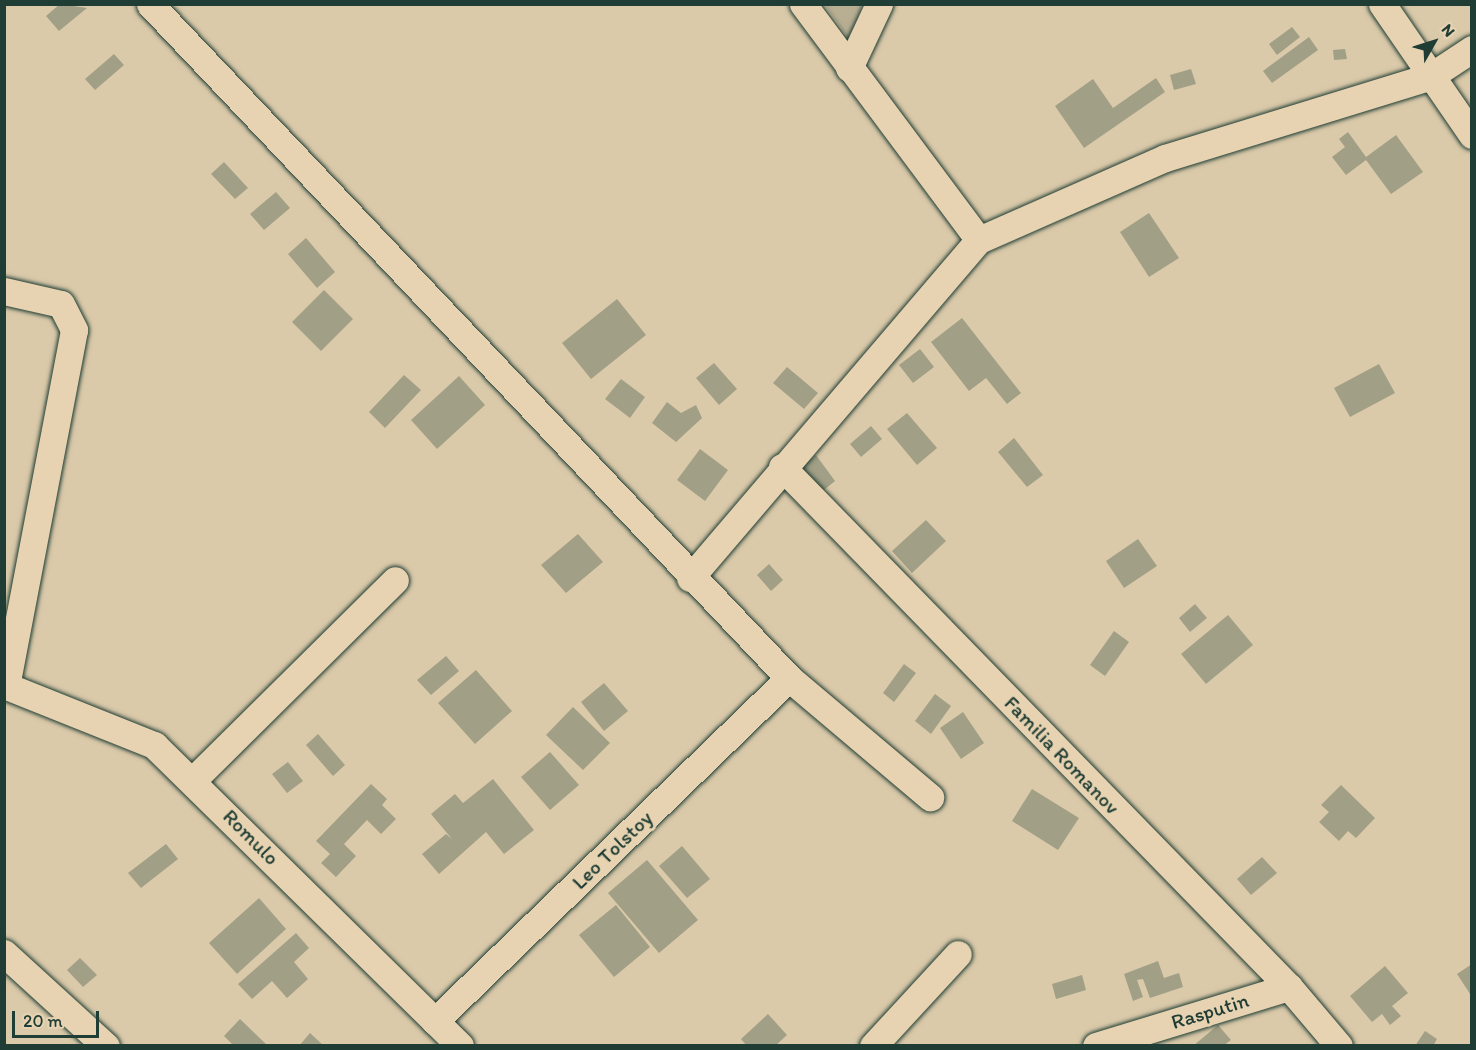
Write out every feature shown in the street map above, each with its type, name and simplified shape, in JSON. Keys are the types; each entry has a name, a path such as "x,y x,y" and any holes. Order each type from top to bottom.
{"street":[{"path":"150,4 690,578 789,678 930,797"},
{"path":"803,4 979,240"},
{"path":"849,68 879,4"},
{"path":"1382,4 1472,135"},
{"path":"690,578 782,467 979,240 1165,159 1431,76 1472,50"},
{"path":"4,291 61,304 74,330 5,685"},
{"name":"Familia Romanov","path":"782,467 1289,987 1339,1046"},
{"path":"193,780 395,580"},
{"name":"Leo Tolstoy","path":"435,1021 789,678"},
{"name":"Romulo","path":"5,685 137,735 193,780 460,1046"},
{"path":"4,952 106,1046"},
{"path":"873,1046 958,954"},
{"name":"Rasputin","path":"1096,1046 1289,987"}],"shaded area":[{"path":"825,5 862,5 850,40"}],"building":[{"path":"60,4 87,8 59,31 46,16"},
{"path":"1292,27 1300,37 1277,55 1269,44"},
{"path":"1309,37 1318,50 1272,83 1263,71"},
{"path":"1345,49 1347,59 1334,60 1333,50"},
{"path":"114,54 124,65 95,90 85,79"},
{"path":"1191,69 1196,84 1174,90 1170,75"},
{"path":"1156,78 1165,92 1084,148 1055,106 1093,79 1113,108"},
{"path":"1348,132 1366,157 1396,135 1423,172 1391,194 1366,160 1346,175 1332,157 1345,147 1339,139"},
{"path":"224,162 248,188 235,199 211,174"},
{"path":"276,192 290,208 264,230 250,214"},
{"path":"1149,213 1179,258 1149,277 1120,232"},
{"path":"306,238 335,272 317,288 288,254"},
{"path":"324,290 353,319 321,351 292,322"},
{"path":"617,299 646,335 591,379 562,343"},
{"path":"962,318 1021,393 1007,404 986,378 969,391 931,342"},
{"path":"920,349 934,367 913,383 899,365"},
{"path":"714,363 737,389 719,405 696,378"},
{"path":"1379,364 1395,393 1350,417 1334,388"},
{"path":"787,367 818,393 804,409 773,383"},
{"path":"404,375 421,390 385,428 369,412"},
{"path":"459,376 485,405 437,449 411,420"},
{"path":"621,379 645,397 630,418 605,399"},
{"path":"667,402 681,413 696,405 702,418 676,442 652,423"},
{"path":"907,413 937,448 917,465 887,429"},
{"path":"871,426 882,439 861,457 850,444"},
{"path":"1014,438 1043,475 1027,487 998,452"},
{"path":"700,449 728,470 705,501 677,480"},
{"path":"816,455 835,481 819,494 800,468"},
{"path":"926,520 946,541 912,573 892,551"},
{"path":"578,534 603,562 566,593 541,565"},
{"path":"1138,539 1157,566 1124,588 1106,561"},
{"path":"769,564 783,580 771,591 757,575"},
{"path":"1195,604 1207,618 1190,632 1179,618"},
{"path":"1228,615 1253,645 1206,684 1181,654"},
{"path":"1114,631 1129,642 1105,676 1090,665"},
{"path":"446,656 459,671 431,695 417,680"},
{"path":"904,664 916,673 894,702 883,693"},
{"path":"476,670 512,711 475,744 438,703"},
{"path":"604,683 628,711 604,731 581,702"},
{"path":"935,694 951,706 931,734 915,721"},
{"path":"573,707 610,743 583,770 546,735"},
{"path":"963,712 984,743 961,759 940,728"},
{"path":"318,734 345,765 333,776 306,745"},
{"path":"550,752 579,785 550,810 521,777"},
{"path":"288,762 303,781 287,793 272,774"},
{"path":"493,779 534,830 504,854 486,832 439,874 422,854 446,834 452,839 431,814 455,794 463,803"},
{"path":"371,784 387,799 382,805 396,819 381,834 367,820 344,844 356,856 336,877 321,863 330,854 316,841"},
{"path":"1341,785 1375,818 1356,838 1348,831 1339,841 1319,822 1329,812 1321,805"},
{"path":"1032,789 1079,818 1058,850 1012,821"},
{"path":"166,844 178,859 141,888 128,873"},
{"path":"682,846 710,879 687,898 659,866"},
{"path":"1262,857 1277,873 1251,895 1237,879"},
{"path":"647,860 698,920 659,953 608,893"},
{"path":"259,898 286,929 237,974 209,943"},
{"path":"616,905 650,947 614,977 579,935"},
{"path":"296,933 309,948 294,962 308,979 287,998 272,981 252,999 238,984"},
{"path":"80,958 97,975 83,987 67,970"},
{"path":"1158,961 1164,978 1179,973 1183,987 1150,998 1143,979 1137,980 1143,997 1133,1001 1124,974"},
{"path":"1472,964 1472,997 1457,974"},
{"path":"1385,966 1408,993 1392,1006 1401,1016 1390,1025 1382,1014 1372,1022 1350,996"},
{"path":"1082,975 1086,990 1056,999 1052,984"},
{"path":"768,1014 787,1035 775,1046 747,1046 741,1039"},
{"path":"240,1019 268,1046 234,1046 224,1036"},
{"path":"1218,1025 1231,1040 1223,1046 1193,1046"},
{"path":"1425,1031 1437,1039 1433,1046 1415,1046"},
{"path":"310,1033 324,1046 299,1046"}]}
